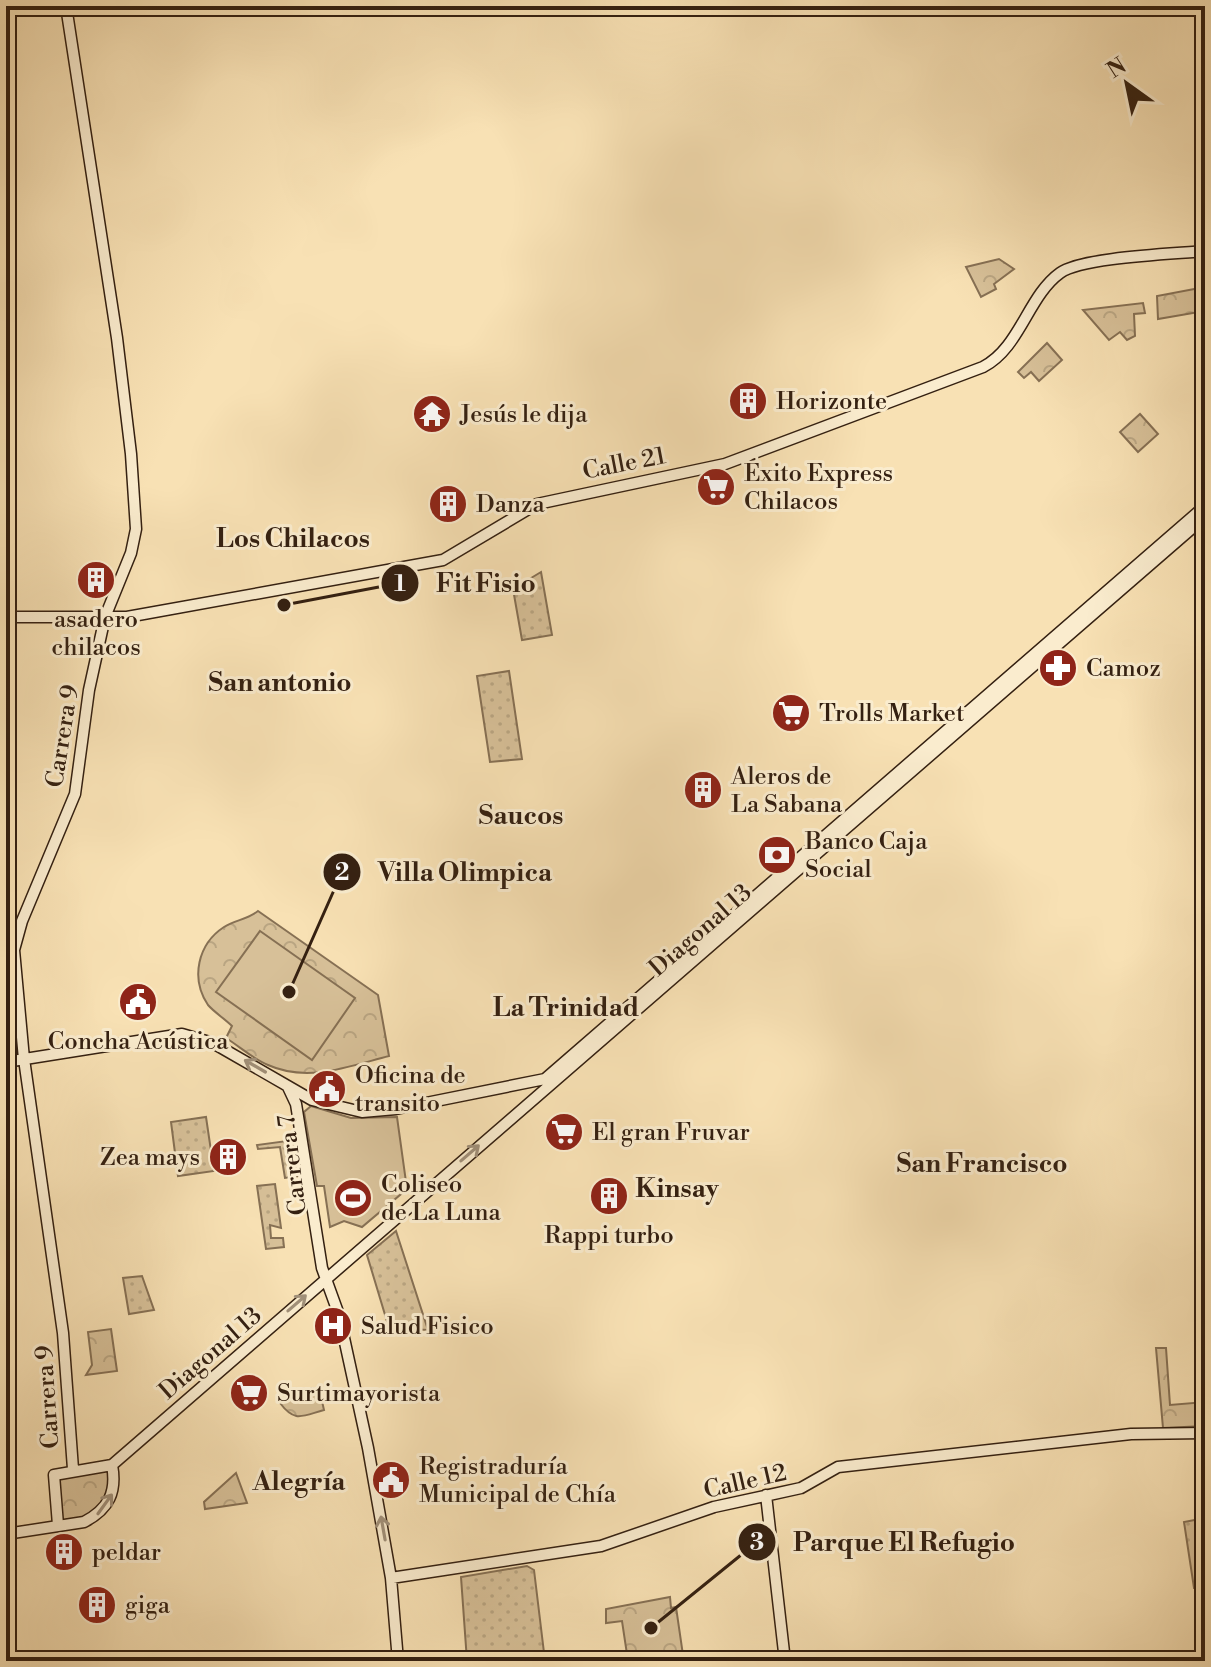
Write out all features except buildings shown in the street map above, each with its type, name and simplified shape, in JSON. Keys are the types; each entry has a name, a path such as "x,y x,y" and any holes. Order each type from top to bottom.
{"main road":[{"name":"Carrera 9","path":"66,6 106,256 131,454 134,543 105,617 89,690 75,794 16,941 14,975 63,1333 73,1469"},
{"name":"Calle 21","path":"6,617 127,617 443,560 537,504 725,464 983,367 1000,354 1050,283 1069,268 1205,251"},
{"name":"Diagonal 13","path":"24,1059 158,1035 193,1036 222,1048 312,1100 340,1109 375,1111 541,1080 553,1073 1205,506"},
{"name":"Diagonal 13","path":"112,1465 1205,517"},
{"path":"6,1062 24,1059"},
{"path":"502,1127 504,1119 531,1095 529,1089 515,1085"},
{"name":"Carrera 7","path":"287,1086 296,1104 326,1277 350,1359 391,1578 398,1661"},
{"name":"Carrera 7","path":"312,1100 303,1103 300,1111 325,1263 331,1270 338,1267"},
{"name":"Calle 12","path":"391,1578 588,1549 714,1507 801,1488 838,1467 1131,1434 1205,1433"},
{"path":"6,1534 84,1522 104,1509 114,1489 112,1465 73,1469 54,1475 58,1525"},
{"path":"766,1495 785,1661"}],"green space":[{"path":"999,259 1014,269 994,284 996,289 981,297 966,267"},
{"path":"1205,287 1205,311 1158,319 1157,296"},
{"path":"1143,303 1145,313 1134,314 1135,336 1127,340 1120,332 1109,340 1083,310"},
{"path":"1047,343 1062,360 1039,381 1031,372 1024,378 1018,372"},
{"path":"1140,414 1158,434 1138,452 1120,432"},
{"path":"541,572 552,635 522,640 513,589"},
{"path":"509,671 522,759 490,762 477,676"},
{"path":"258,911 378,995 389,1056 329,1071 298,1073 262,1062 226,1038 232,1026 210,1008 202,995 198,973 200,962 215,934"},
{"path":"260,931 355,998 312,1060 216,992"},
{"path":"311,1106 351,1118 397,1117 407,1189 362,1227 344,1221 330,1227 324,1186 317,1186 304,1112"},
{"path":"206,1117 214,1171 178,1176 171,1122"},
{"path":"294,1140 300,1176 285,1178 280,1147 258,1149 257,1145"},
{"path":"275,1184 281,1228 270,1225 271,1238 283,1238 284,1247 266,1249 257,1186"},
{"path":"396,1231 428,1330 389,1328 367,1255"},
{"path":"142,1276 154,1310 129,1314 123,1278"},
{"path":"111,1329 117,1371 86,1375 92,1365 88,1332"},
{"path":"1156,1348 1166,1348 1170,1405 1205,1402 1205,1426 1163,1428"},
{"path":"319,1388 324,1410 295,1416 280,1403 300,1389"},
{"path":"111,1468 111,1492 89,1517 60,1521 55,1477"},
{"path":"236,1473 247,1503 205,1509 204,1502"},
{"path":"1205,1518 1205,1587 1194,1588 1184,1522"},
{"path":"527,1566 534,1570 545,1661 467,1661 461,1577"},
{"path":"670,1597 671,1608 676,1607 683,1655 628,1661 622,1621 606,1623 606,1609"}],"place":[{"name":"Horizonte","path":"748,401"},
{"name":"Jesús le dija","path":"432,414"},
{"name":"Éxito Express Chilacos","path":"716,487"},
{"name":"Danza","path":"448,504"},
{"name":"asadero chilacos","path":"96,580"},
{"name":"Fit Fisio","path":"284,605"},
{"name":"Camoz","path":"1058,668"},
{"name":"Trolls Market","path":"791,713"},
{"name":"Aleros de La Sabana","path":"703,790"},
{"name":"Banco Caja Social","path":"777,855"},
{"name":"Villa Olimpica","path":"289,992"},
{"name":"Concha Acústica","path":"138,1002"},
{"name":"Oficina de transito","path":"327,1089"},
{"name":"El gran Fruvar","path":"564,1132"},
{"name":"Zea mays","path":"228,1157"},
{"name":"Rappi turbo","path":"609,1196"},
{"name":"Coliseo de La Luna","path":"353,1198"},
{"name":"Salud Fisico","path":"333,1326"},
{"name":"Surtimayorista","path":"249,1393"},
{"name":"Registraduría Municipal de Chía","path":"391,1480"},
{"name":"peldar","path":"64,1552"},
{"name":"giga","path":"97,1605"},
{"name":"Parque El Refugio","path":"651,1628"}],"district":[{"name":"Los Chilacos","path":"293,538"},
{"name":"San antonio","path":"280,682"},
{"name":"Saucos","path":"521,815"},
{"name":"La Trinidad","path":"566,1007"},
{"name":"San Francisco","path":"982,1163"},
{"name":"Kinsay","path":"677,1188"},
{"name":"Alegría","path":"299,1481"}]}
